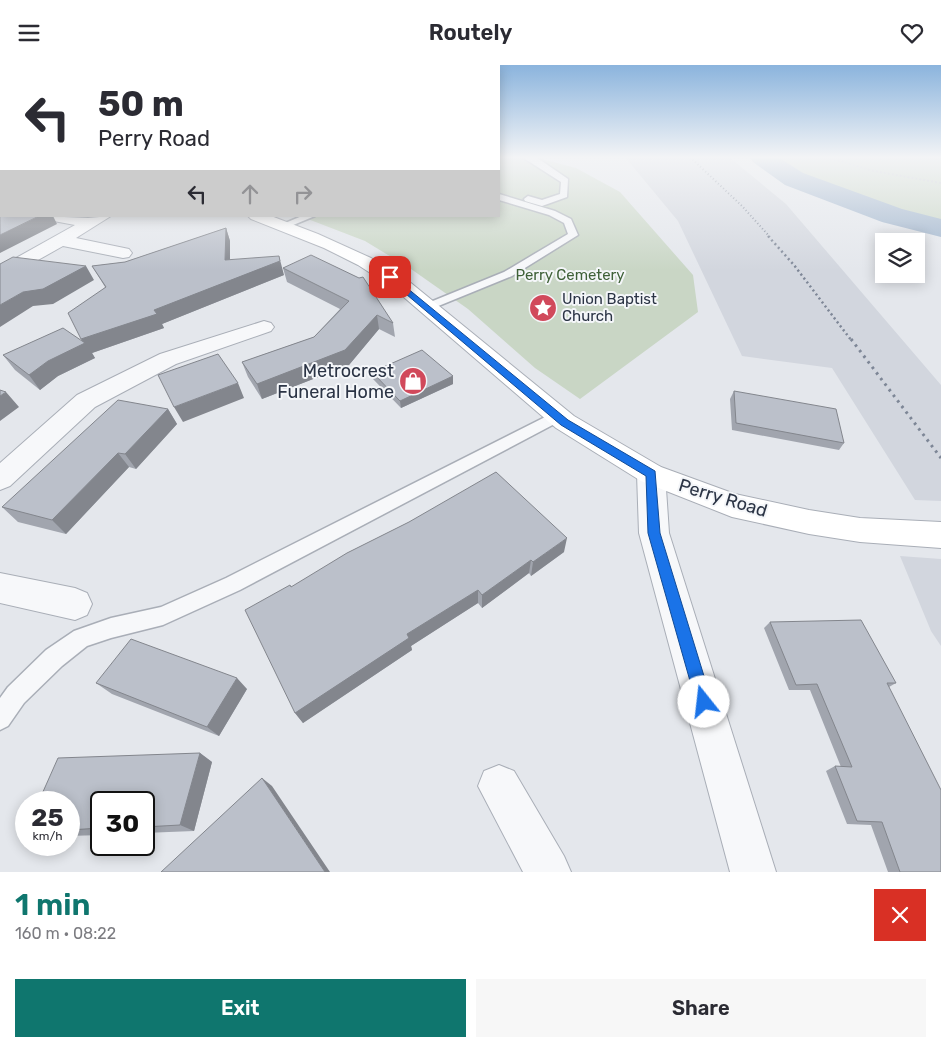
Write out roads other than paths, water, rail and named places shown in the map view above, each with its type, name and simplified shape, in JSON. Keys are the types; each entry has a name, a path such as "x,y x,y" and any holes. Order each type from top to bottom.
{"street":[{"path":"60,217 97,220"},
{"name":"Perry Road","path":"259,217 320,239 362,259 399,283 564,422 651,474 732,505 810,522 860,530 941,535"},
{"path":"0,274 97,220"},
{"path":"60,240 123,253"},
{"path":"0,479 86,401 168,359 264,327"},
{"path":"651,474 654,533 753,872"},
{"path":"0,588 75,604"},
{"path":"499,785 548,872"}],"lane":[{"path":"514,195 542,203 564,195"},
{"path":"427,307 508,274 573,235 568,221 552,213 500,197"},
{"path":"283,226 308,217"},
{"path":"0,718 16,695 54,658 81,638 110,628 163,616 233,584 557,416"}],"waterway":[{"path":"835,195 892,216 941,228"}],"railway":[{"path":"730,195 770,237"},
{"path":"768,236 794,265 851,340"},
{"path":"851,339 941,458"}],"place":[{"name":"Union Baptist Church","path":"543,308"},
{"name":"Metrocrest Funeral Home","path":"413,381"}],"park label":[{"name":"Perry Cemetery","path":"570,275"}]}
